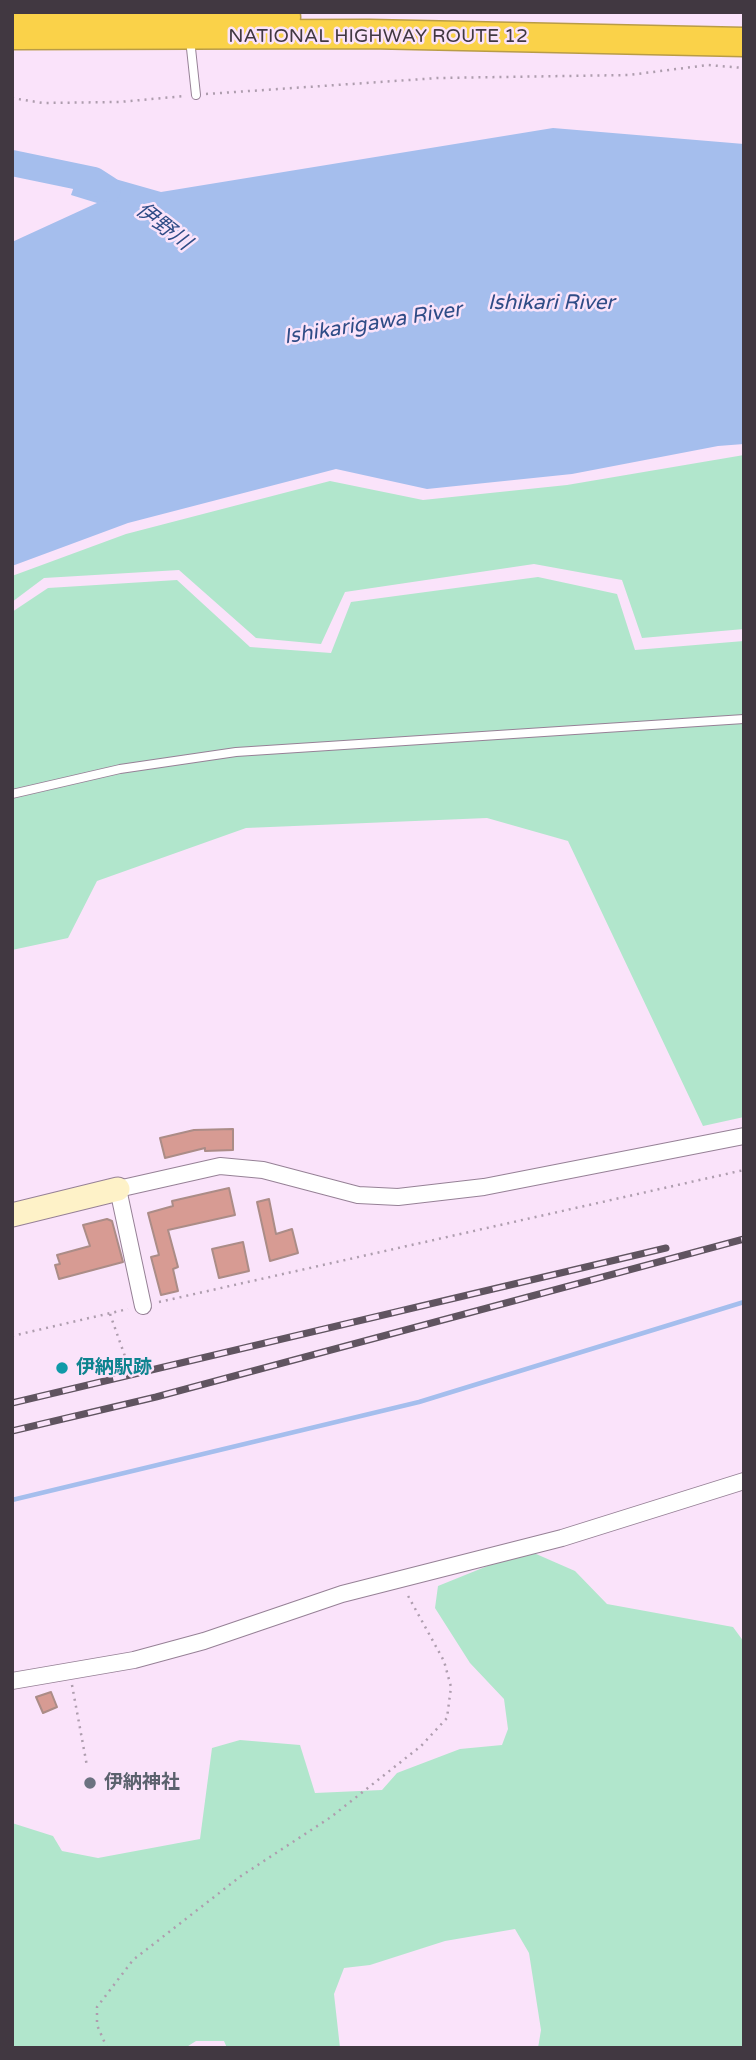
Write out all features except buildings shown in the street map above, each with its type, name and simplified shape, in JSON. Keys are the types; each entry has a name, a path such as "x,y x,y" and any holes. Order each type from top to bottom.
{"highway":[{"name":"NATIONAL HIGHWAY ROUTE 12","path":"23,12 189,26 369,34 744,42"},
{"name":"NATIONAL HIGHWAY ROUTE 12","path":"12,35 189,26 744,26"}],"street":[{"path":"12,1215 220,1166 264,1170 358,1195 398,1197 484,1186 744,1136"},
{"path":"118,1189 143,1306"},
{"path":"12,1681 134,1660 403,1577 562,1538 744,1481"}],"lane":[{"path":"189,26 196,95"},
{"path":"12,794 120,769 236,752 744,719"}],"path":[{"path":"12,98 43,103 68,103 438,78 629,75 708,65 744,68"},
{"path":"12,1336 744,1170"},
{"path":"110,1314 127,1362"},
{"path":"107,2048 97,2025 97,2007 133,1960 241,1875 331,1817 421,1745 447,1718 451,1687 444,1661 408,1597 403,1577"},
{"path":"69,1671 88,1766"}],"green space":[{"path":"744,455 744,629 642,638 622,580 534,564 345,592 321,644 256,638 179,570 44,578 12,602 12,576 126,534 330,481 423,500 567,485"},
{"path":"538,577 617,594 635,650 744,641 744,1117 703,1126 568,841 487,818 246,828 97,881 68,938 12,950 12,612 48,588 177,580 250,647 331,653 351,602"},
{"path":"527,1550 575,1571 607,1604 733,1627 744,1642 744,2048 538,2048 541,2030 529,1953 515,1929 445,1941 370,1965 344,1968 334,1994 340,2048 227,2048 224,2041 196,2041 185,2048 12,2048 12,1823 53,1836 62,1851 98,1858 200,1839 212,1748 240,1740 300,1745 315,1793 382,1790 397,1773 460,1749 502,1745 508,1729 504,1699 470,1663 435,1608 438,1586"}],"water":[{"name":"Ishikari River","path":"553,128 744,144 744,444 718,446 572,474 427,489 336,469 128,523 12,566 12,242 97,203 71,195 80,169 161,192"}],"waterway":[{"name":"伊野川","path":"12,163 94,180 108,189"},
{"path":"12,1500 419,1402 744,1302"}],"railway":[{"path":"12,1431 156,1397 744,1239"},
{"path":"12,1403 666,1248"}],"place":[{"name":"伊納駅跡","path":"62,1368"},
{"name":"伊納神社","path":"90,1783"}],"water label":[{"name":"Ishikarigawa River","path":"373,324"}]}
